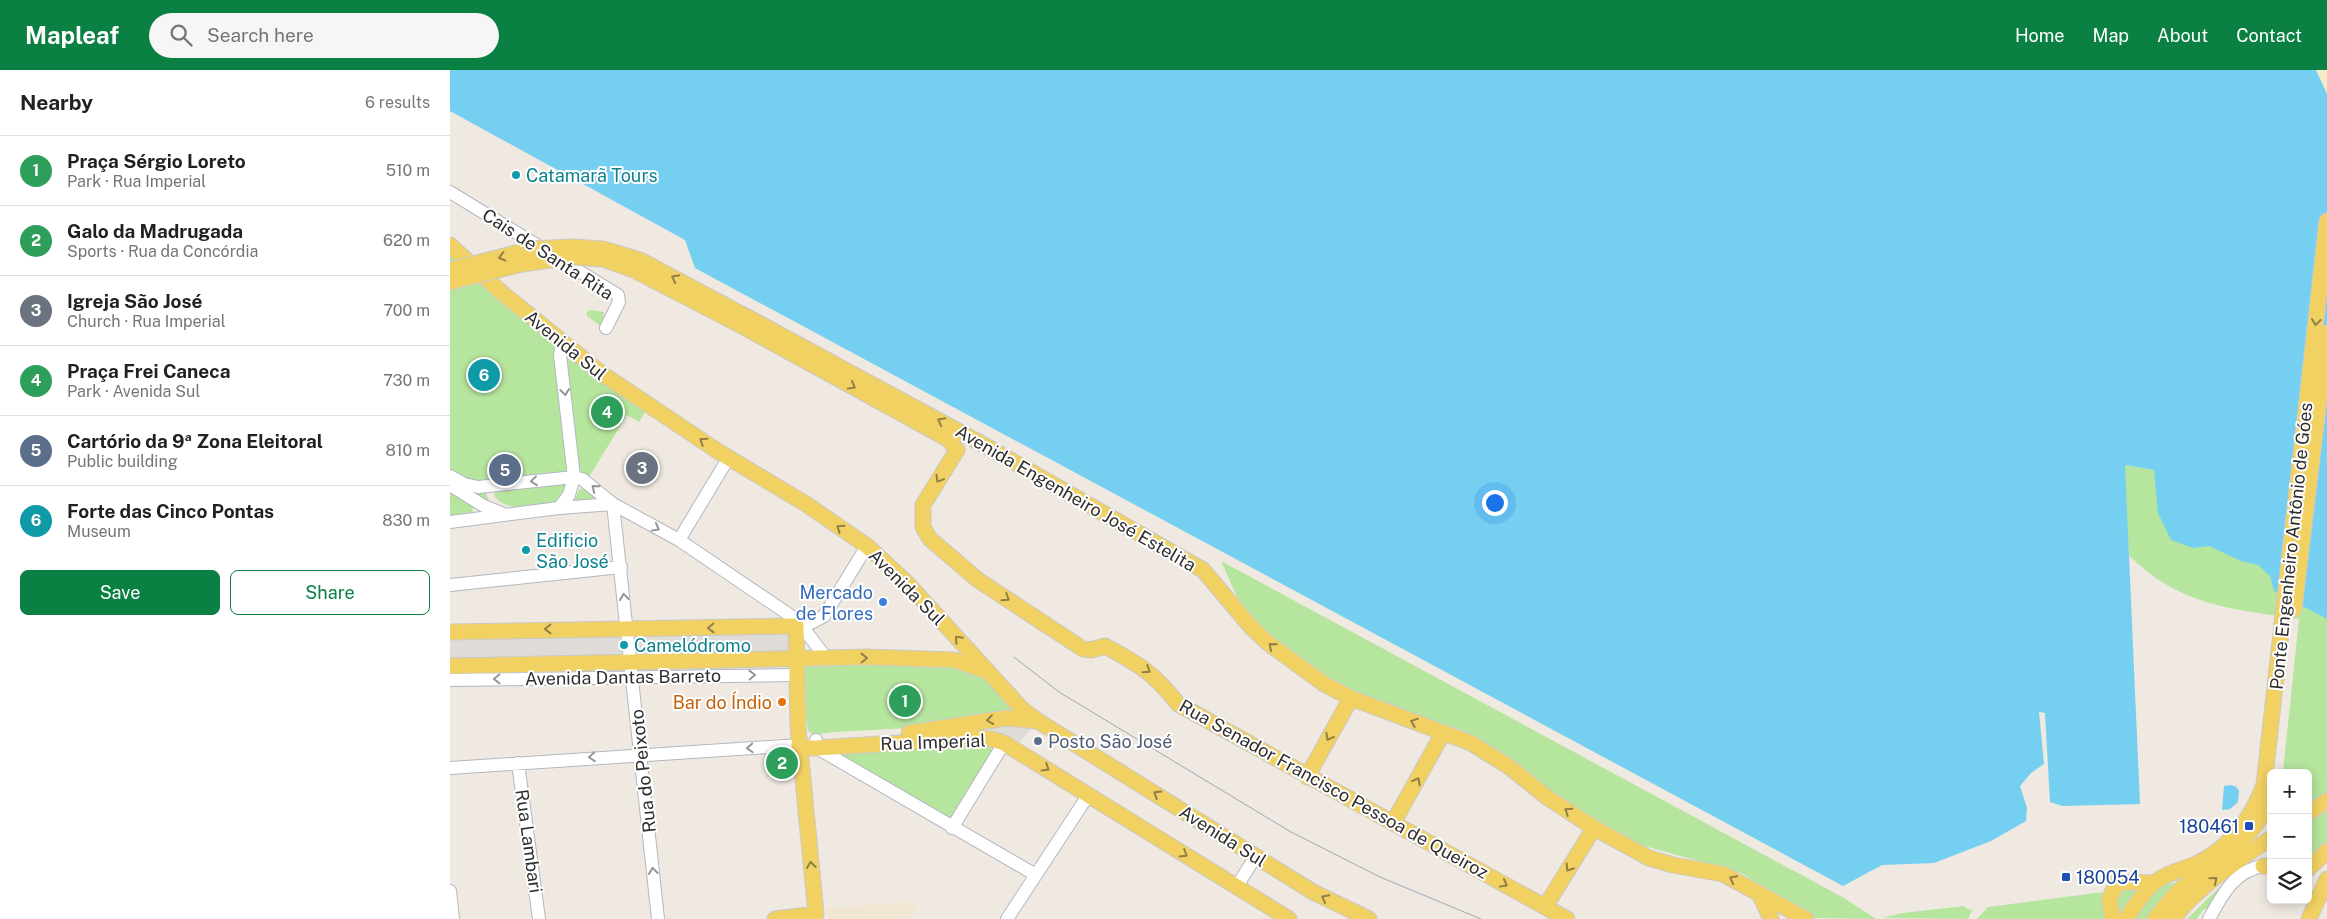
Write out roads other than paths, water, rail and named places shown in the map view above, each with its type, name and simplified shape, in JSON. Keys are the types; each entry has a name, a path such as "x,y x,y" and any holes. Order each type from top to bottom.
{"main road":[{"name":"Ponte Engenheiro Antônio de Góes","path":"2275,769 2286,639 2327,221"},
{"name":"Avenida Sul","path":"450,245 561,346 638,399 806,504 866,546 908,584 1022,709 1038,721 1313,892 1348,911 1369,919"},
{"path":"450,270 531,249 572,247 603,249 640,260 746,322"},
{"path":"450,282 522,264 572,257 603,259 634,270 746,322"},
{"name":"Avenida Engenheiro José Estelita","path":"746,322 952,444"},
{"name":"Avenida Engenheiro José Estelita","path":"746,322 984,444 1203,570 1251,627 1268,643 1301,669 1351,698 1471,743 1508,766 1548,798 1594,828 1649,858 1673,865 1724,874 1806,919"},
{"name":"Ponte Engenheiro Antônio de Góes","path":"2213,854 2240,830 2255,808 2264,785 2286,639 2327,333"},
{"path":"952,444 984,444"},
{"name":"Rua Senador Francisco Pessoa de Queiroz","path":"952,444 923,505 923,527 930,539 978,580 1084,649 1091,650 1105,646 1130,659 1150,672 1178,704 1567,919"},
{"path":"450,632 628,629 796,623 799,745 816,916 774,919"},
{"name":"Avenida Dantas Barreto","path":"450,666 632,670 798,659 868,657 954,660 992,674"},
{"path":"1307,777 1351,698"},
{"name":"Rua Imperial","path":"816,745 1006,718 1038,721"},
{"path":"1393,823 1443,733"},
{"name":"Rua Imperial","path":"799,745 806,741 816,745 976,738 992,739 1004,743 1289,919"},
{"path":"801,766 805,757 816,745"},
{"path":"2312,810 2327,801"},
{"path":"2182,888 2233,851 2249,835 2258,823 2267,803"},
{"path":"1545,907 1594,828"},
{"path":"2155,919 2173,912 2223,872 2267,841"},
{"path":"2312,865 2327,851"},
{"path":"2126,919 2153,883 2163,876 2197,863 2213,854"},
{"path":"2173,912 2185,882 2213,854"},
{"path":"2312,895 2327,876"},
{"path":"2327,876 2327,909"},
{"path":"2309,919 2327,876"},
{"path":"2113,919 2109,899 2118,882 2153,883"},
{"path":"1759,893 1770,919"},
{"path":"2297,919 2306,904"}],"street":[{"name":"Cais de Santa Rita","path":"450,192 618,295 619,302 606,328"},
{"path":"559,508 570,495 574,477 561,346"},
{"path":"679,540 728,457"},
{"path":"450,476 464,484 478,487 574,477 582,479 613,504 679,540 796,623 827,659"},
{"path":"450,485 484,506 504,514"},
{"path":"495,486 489,497 494,507 504,514"},
{"path":"450,522 504,514 613,504"},
{"name":"Rua do Peixoto","path":"613,504 658,919"},
{"path":"796,623 811,623 824,616 866,546"},
{"path":"450,585 621,567"},
{"name":"Avenida Dantas Barreto","path":"450,680 632,670 796,675"},
{"path":"952,828 1004,743"},
{"path":"450,768 799,745"},
{"path":"816,745 952,828 1036,875"},
{"name":"Rua Lambari","path":"518,763 539,919"},
{"path":"1007,919 1089,794"},
{"path":"1237,886 1256,856"},
{"path":"2209,919 2236,877 2244,871 2267,866"},
{"path":"450,890 453,919"}],"water":[{"path":"450,70 2316,70 2327,94 2327,619 2274,591 2270,576 2258,565 2241,561 2209,546 2193,548 2171,540 2158,513 2154,470 2125,465 2140,804 2062,806 2050,802 2045,713 2039,712 2044,764 2031,773 2020,786 2027,808 2026,821 1991,841 1934,863 1882,865 1843,886 695,268 685,240 450,111"},
{"path":"2224,786 2235,786 2239,790 2238,802 2230,809 2222,810"}],"tram line":[{"path":"1014,657 1059,692 1291,832 1380,877 1481,919"}],"place":[{"name":"Catamarã Tours","path":"516,175"},
{"name":"Forte das Cinco Pontas","path":"484,375"},
{"name":"Praça Frei Caneca","path":"607,412"},
{"name":"Igreja São José","path":"642,468"},
{"name":"Cartório da 9ª Zona Eleitoral","path":"505,470"},
{"name":"Edificio São José","path":"526,550"},
{"name":"Mercado de Flores","path":"883,602"},
{"name":"Camelódromo","path":"624,645"},
{"name":"Praça Sérgio Loreto","path":"905,701"},
{"name":"Bar do Índio","path":"782,702"},
{"name":"Posto São José","path":"1038,741"},
{"name":"Galo da Madrugada","path":"782,763"},
{"name":"180461","path":"2249,826"},
{"name":"180054","path":"2066,877"}]}
